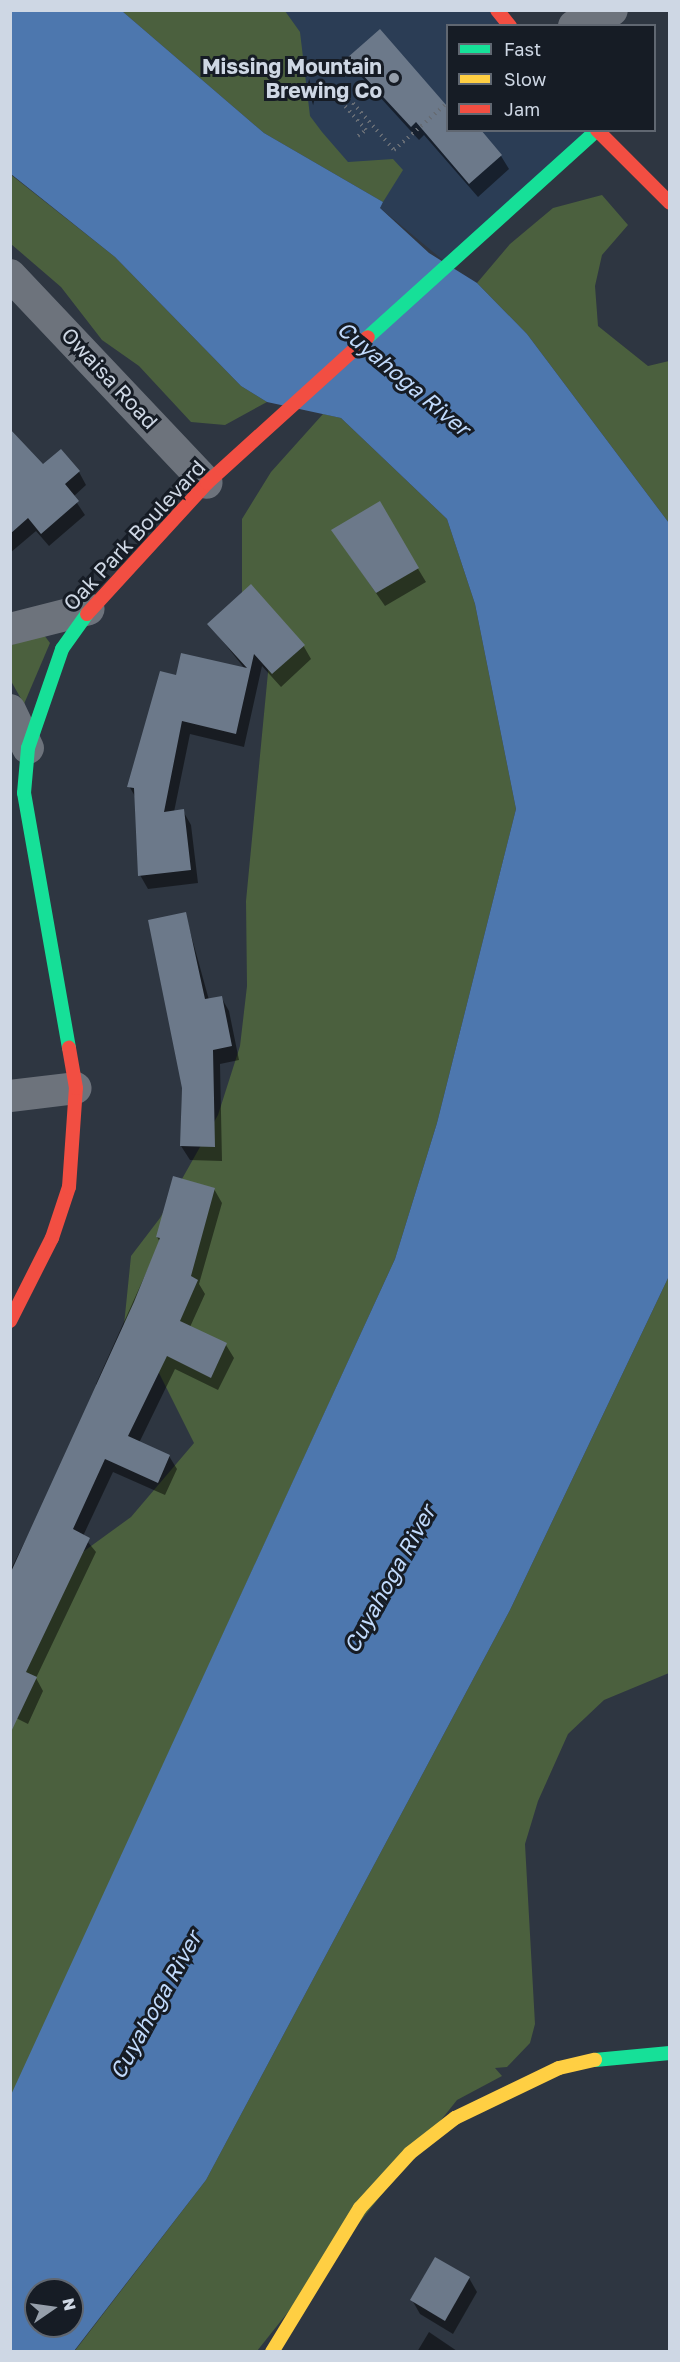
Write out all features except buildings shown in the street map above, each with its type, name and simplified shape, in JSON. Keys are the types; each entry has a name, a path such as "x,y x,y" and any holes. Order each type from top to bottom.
{"street":[{"path":"497,10 508,24"},
{"path":"579,24 612,10"},
{"name":"Oak Park Boulevard","path":"10,1321 63,1212 76,1088 30,840 24,794 28,748 62,649 89,609 207,483 522,201 595,132"},
{"path":"599,132 669,203"},
{"name":"Owaisa Road","path":"10,275 207,483"},
{"path":"10,629 89,609"},
{"path":"10,710 28,748"},
{"path":"10,1096 76,1088"},
{"path":"273,2352 360,2208 410,2153 488,2098 585,2063 669,2053"}],"path":[{"path":"358,136 366,130 338,98 345,94 394,150 446,104"}],"shaded area":[{"path":"122,11 497,11 509,24 446,24 446,132 596,132 450,266 380,208 383,202 264,133"}],"green space":[{"path":"122,11 285,11 300,32 310,116 348,162 393,159 403,170 383,202 264,133"},
{"path":"10,174 115,257 241,386 267,402 225,425 191,422 139,366 102,340 61,287 11,244"},
{"path":"602,195 628,225 602,255 595,286 598,326 648,366 669,361 669,523 527,334 477,283 510,244 553,208"},
{"path":"323,414 341,418 447,519 475,604 516,809 437,1123 395,1259 11,2097 11,1709 47,1578 131,1517 194,1443 152,1359 124,1325 131,1256 160,1218 218,1115 240,1046 247,986 246,901 269,662 242,604 242,519 271,472"},
{"path":"44,635 50,643 24,704 11,681 11,645"},
{"path":"669,1276 669,1673 604,1700 568,1734 538,1801 525,1844 535,2024 530,2043 507,2067 495,2068 502,2076 457,2100 257,2351 74,2352 206,2180 510,1610"}],"water":[{"name":"Cuyahoga River","path":"11,11 122,11 264,133 383,202 380,208 429,253 477,283 527,334 669,523 669,1276 510,1610 206,2180 74,2351 11,2351 10,2097 395,1259 437,1123 516,809 475,604 447,519 341,418 267,402 241,386 115,257 11,174"}],"traffic: fast":[{"path":"368,337 595,132"},
{"path":"69,1048 24,793 28,748 62,649 87,614"},
{"path":"595,2060 670,2053"}],"traffic: slow":[{"path":"272,2352 360,2208 410,2153 455,2118 559,2068 595,2060"}],"traffic: jam":[{"path":"497,10 508,24"},
{"path":"599,132 670,203"},
{"path":"87,614 207,483 368,337"},
{"path":"10,1321 52,1238 69,1187 76,1088 69,1048"}],"place":[{"name":"Missing Mountain Brewing Co","path":"394,78"}]}
